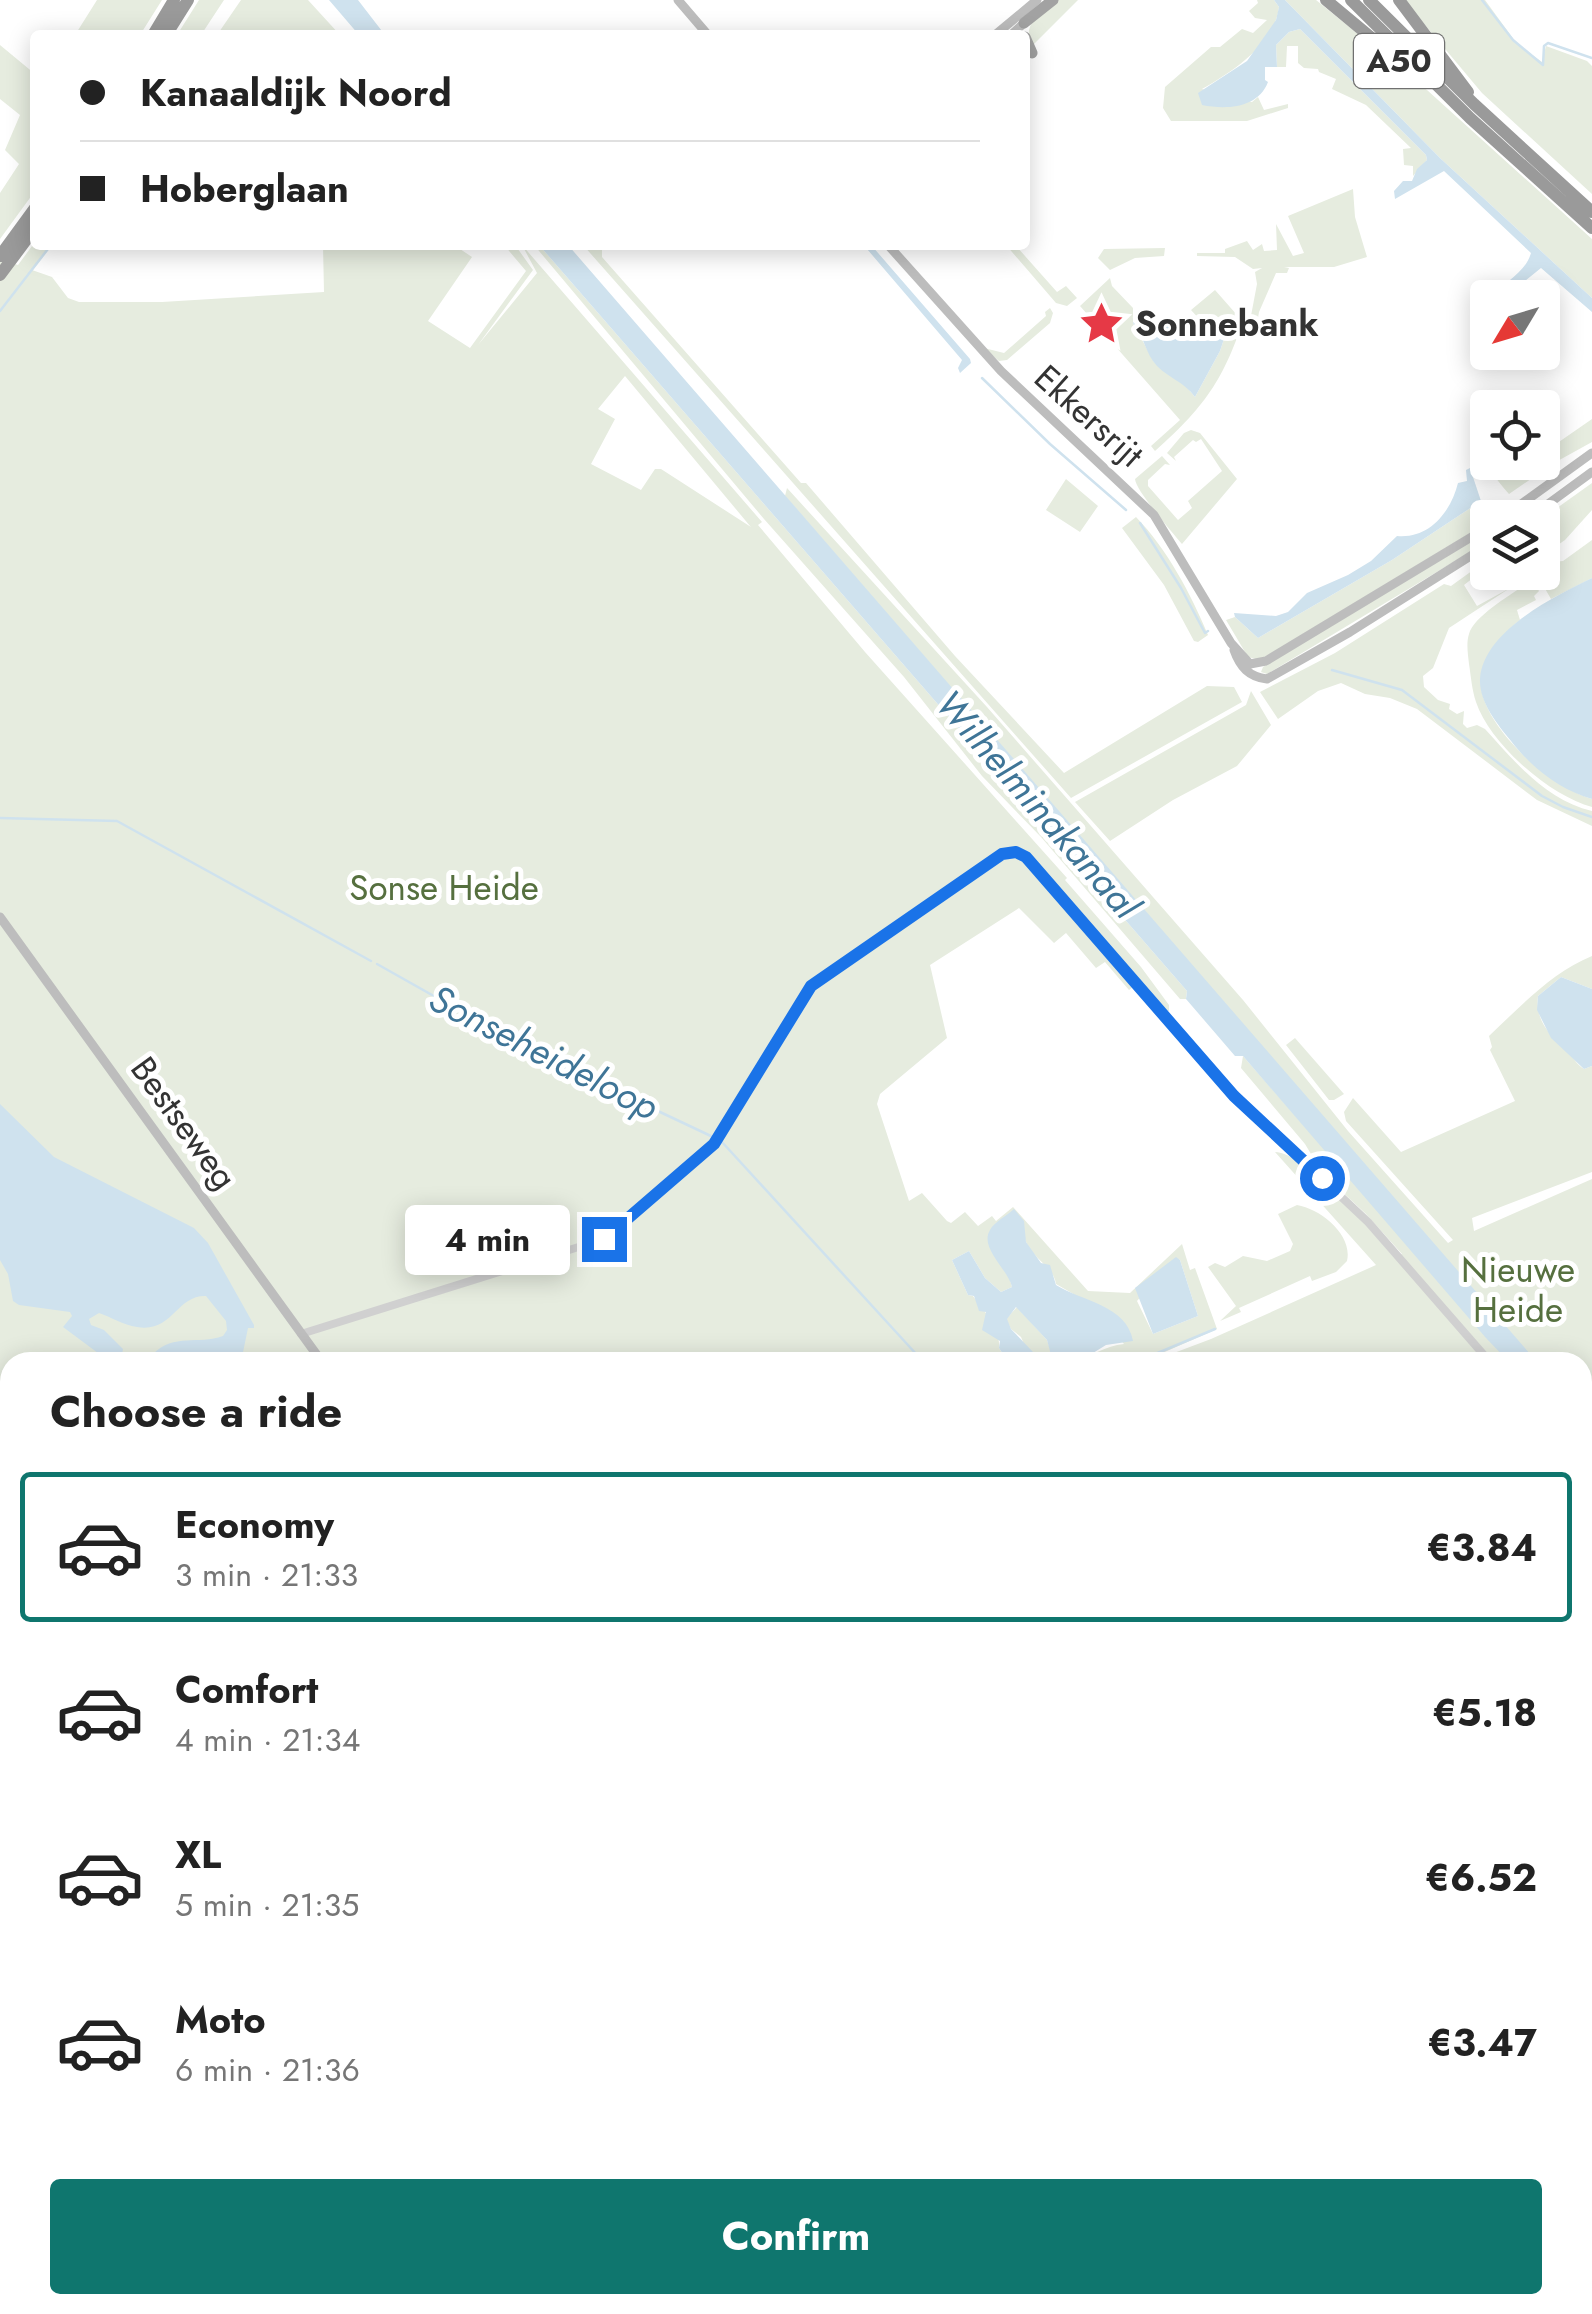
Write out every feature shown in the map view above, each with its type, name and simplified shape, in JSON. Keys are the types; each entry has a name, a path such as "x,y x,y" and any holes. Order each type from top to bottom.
{"highway":[{"path":"156,30 174,0"},
{"path":"169,30 188,0"},
{"path":"1025,29 1053,0"},
{"name":"A50","path":"1326,0 1472,110"},
{"name":"A50","path":"1351,0 1592,212"},
{"name":"A50","path":"1369,0 1472,110 1592,228"},
{"name":"A50","path":"1399,0 1463,81 1472,110"},
{"path":"1030,46 1032,53"},
{"path":"0,256 30,215"},
{"path":"0,275 30,235"}],"main road":[{"path":"674,0 701,30"},
{"path":"1001,30 1037,0"},
{"name":"Ekkersrijt","path":"892,250 1001,371 1154,514 1245,670 1256,678 1267,679 1470,556"},
{"path":"1526,500 1592,454"},
{"path":"1554,500 1592,472"},
{"path":"1231,643 1250,664 1266,661 1470,538"},
{"name":"Bestseweg","path":"0,917 314,1352"}],"street":[{"path":"300,1334 604,1239 714,1144 811,986 1002,854 1016,852 1026,857 1234,1096 1368,1222 1481,1352"}],"green space":[{"path":"97,0 162,0 143,30 78,30"},
{"path":"199,0 224,0 204,30 180,30"},
{"path":"241,0 308,0 335,30 220,30"},
{"path":"1058,0 1078,0 1032,46 1029,30 1039,14"},
{"path":"1257,0 1274,0 1279,7 1270,33 1250,56 1202,89 1252,102 1258,97 1264,110 1288,104 1288,108 1247,121 1171,121 1163,108 1165,87 1211,47 1220,47 1242,29 1253,33 1267,20 1255,18 1249,11"},
{"path":"1285,0 1316,0 1427,90 1592,239 1592,298 1440,158"},
{"path":"1404,0 1485,0 1517,44 1542,62 1546,46 1592,66 1592,194 1482,93"},
{"path":"1300,29 1426,155 1427,160 1413,176 1413,166 1404,165 1403,149 1411,148 1366,105 1332,89 1336,79 1298,63 1298,46 1287,46 1286,67 1277,67 1276,45 1289,32"},
{"path":"0,45 30,70 30,198 0,239 0,193 19,164 5,150 20,115 0,99"},
{"path":"1353,189 1355,217 1367,257 1334,267 1284,267 1289,268 1287,273 1276,273 1257,324 1250,321 1257,284 1255,272 1262,268 1253,269 1235,257 1197,256 1225,253 1225,249 1247,241 1253,250 1262,244 1264,251 1277,250 1276,224 1293,256 1304,253 1288,216"},
{"path":"1165,248 1164,256 1135,258 1110,270 1098,258 1104,249"},
{"name":"Sonse Heide","path":"30,249 46,250 32,270 52,277 68,298 79,302 162,302 324,292 323,250 462,250 472,257 428,321 470,348 526,271 508,250 519,250 533,270 478,345 537,273 526,250 762,522 758,525 865,652 1067,878 1169,1005 1169,1011 1164,1012 1134,986 1129,990 1105,962 1096,968 1066,933 1054,943 1019,908 930,965 947,1038 880,1094 877,1104 909,1201 922,1193 947,1221 951,1223 965,1212 978,1226 992,1216 996,1221 1013,1207 1088,1291 1130,1293 1182,1244 1217,1329 1165,1352 1097,1352 1124,1344 1089,1303 1056,1284 1029,1248 1014,1210 1000,1223 991,1242 1012,1287 1001,1292 985,1278 969,1251 952,1260 968,1295 973,1296 995,1327 1002,1352 0,1352 0,259 18,265","holes":["625,376 750,526 661,469 655,469 641,490 591,464 615,419 598,409","1176,1258 1180,1260 1198,1316 1153,1334 1137,1301"]},
{"path":"538,250 543,250 1187,991 1186,999 1180,999 1041,837 982,776 904,677 764,519"},
{"path":"587,250 602,250 602,257 801,483 806,483 955,656 1064,773 1207,686 1234,687 1242,702 1071,798"},
{"path":"1010,250 1020,250 1057,292 1066,286 1077,298 1067,306 1056,303"},
{"path":"1110,278 1112,286 1133,308 1133,323 1154,362 1181,380 1195,397 1220,351 1229,324 1202,322 1191,310 1215,290 1237,315 1247,308 1213,387 1189,418 1155,451 1151,446 1180,420 1080,306"},
{"path":"1050,308 1050,323 1007,360 999,361 984,348 1004,353"},
{"path":"1592,419 1592,442 1560,460 1560,441"},
{"path":"1191,430 1200,433 1237,479 1182,544 1135,479 1162,456 1170,465 1165,464 1148,480 1148,486 1178,520 1192,508 1188,501 1222,471 1201,439 1193,440 1174,457 1176,461 1167,453"},
{"path":"1066,479 1098,506 1080,532 1046,510"},
{"path":"1498,480 1529,480 1509,494"},
{"path":"1592,483 1592,510 1560,543 1560,506"},
{"name":"Nieuwe Heide","path":"787,488 987,707 1243,1000 1348,1131 1448,1243 1453,1240 1346,1121 1344,1112 1353,1098 1401,1152 1515,1101 1490,1050 1489,1036 1550,981 1592,956 1592,989 1561,977 1538,996 1538,1005 1541,1020 1555,1039 1581,1067 1592,1066 1592,1172 1472,1218 1474,1231 1592,1179 1592,1352 1177,1352 1376,1265 1275,1152 1303,1165 1338,1195 1394,1257 1402,1254 1323,1174 1305,1144 1241,1068 1243,1056 1348,1176 1363,1163 785,496"},
{"path":"1470,508 1470,533 1260,660 1248,657 1226,620 1235,617 1258,638 1392,560"},
{"path":"1136,517 1168,558 1194,604 1208,635 1198,642 1164,585 1122,528"},
{"path":"1470,540 1470,552 1267,674 1261,672 1263,667"},
{"path":"1592,540 1592,578 1551,599 1546,590 1560,590 1563,561"},
{"path":"1470,572 1470,580 1464,585 1477,606 1507,590 1449,628 1433,668 1423,676 1424,687 1438,700 1450,704 1449,709 1457,714 1464,711 1463,724 1467,728 1477,725 1485,729 1546,789 1592,811 1592,826 1537,800 1417,709 1390,698 1365,694 1341,683 1318,691 1278,719 1260,692 1335,653 1444,584 1451,586"},
{"path":"1518,590 1539,591 1534,596 1536,600 1517,610 1520,620 1490,653 1481,677 1483,695 1503,733 1520,751 1557,782 1592,799 1592,807 1541,780 1508,751 1483,718 1471,679 1468,638 1472,627"},
{"path":"1251,691 1271,725 1237,766 1173,800 1110,841 1075,802 1246,705"},
{"path":"1295,1038 1344,1094 1329,1100 1286,1045"},
{"path":"1297,1205 1316,1212 1333,1225 1345,1242 1347,1261 1336,1272 1312,1281 1310,1276 1239,1308 1241,1312 1220,1321 1236,1306 1208,1267 1215,1263 1225,1267 1243,1256 1267,1261 1290,1251 1293,1244 1278,1214"},
{"name":"Sonse Heide","path":"1017,1307 1047,1340 1051,1352 1027,1352 1006,1319"}],"water":[{"path":"329,0 358,0 381,30 355,30"},
{"path":"1274,0 1285,0 1440,158 1592,298 1592,312 1560,284 1560,280 1541,268 1526,280 1509,280 1531,253 1444,171 1395,199 1394,191 1403,181 1412,181 1427,160 1426,155 1300,29 1289,32 1276,45 1277,67 1265,67 1268,82 1257,97 1231,107 1202,105 1198,93 1247,61 1276,20 1279,7"},
{"name":"Wilhelminakanaal","path":"543,250 572,250 1528,1352 1499,1352 1486,1338 1243,1056 1235,1056 1186,999 1187,991"},
{"path":"868,250 875,250 970,359 971,363 960,373 962,360"},
{"path":"1137,319 1178,321 1186,326 1192,321 1229,324 1220,351 1195,397 1153,361 1133,323"},
{"path":"1470,468 1470,480 1474,480 1481,500 1470,500 1470,508 1392,560 1258,638 1235,617 1234,613 1276,616 1288,612 1307,593 1371,561 1397,536 1429,528 1450,504 1458,483 1467,481 1466,470"},
{"path":"1592,578 1592,799 1558,784 1519,751 1490,712 1482,696 1480,679 1484,662 1507,631 1541,605"},
{"path":"1561,977 1592,989 1592,1066 1584,1069 1551,1038 1537,1010 1538,996"},
{"path":"0,1104 54,1157 194,1228 208,1243 254,1328 248,1328 243,1352 156,1352 178,1341 223,1336 226,1321 206,1296 196,1297 167,1320 149,1327 132,1326 99,1313 89,1319 91,1325 104,1330 123,1349 97,1352 63,1327 72,1316 70,1312 13,1301 8,1274 0,1260"},
{"path":"1014,1209 1024,1221 1026,1242 1041,1263 1050,1265 1056,1285 1113,1312 1129,1329 1133,1341 1106,1345 1095,1352 1050,1352 1047,1340 1016,1307 1007,1319 1011,1329 1033,1352 1002,1352 1000,1341 982,1330 986,1312 979,1311 974,1296 968,1295 952,1260 969,1251 985,1278 1001,1292 1012,1287 988,1244 995,1224"},
{"path":"1176,1257 1198,1316 1153,1334 1135,1288"}],"waterway":[{"path":"1482,0 1513,40 1543,65 1544,46 1548,43 1592,58"},
{"path":"0,311 47,250"},
{"path":"982,378 1126,510"},
{"path":"1140,523 1205,633 1208,631"},
{"path":"1332,670 1402,690 1542,796 1592,817"},
{"name":"Sonseheideloop","path":"0,818 117,821 371,961"},
{"name":"Sonseheideloop","path":"377,964 535,1053 713,1137"},
{"name":"Sonseheideloop","path":"722,1142 914,1352"},
{"name":"Sonseheideloop","path":"1160,1352 1215,1329"}],"place":[{"name":"Sonnebank","path":"1102,324"}],"route":[{"path":"604,1239 714,1144 811,986 1002,854 1016,852 1026,857 1234,1096 1322,1178"}]}
